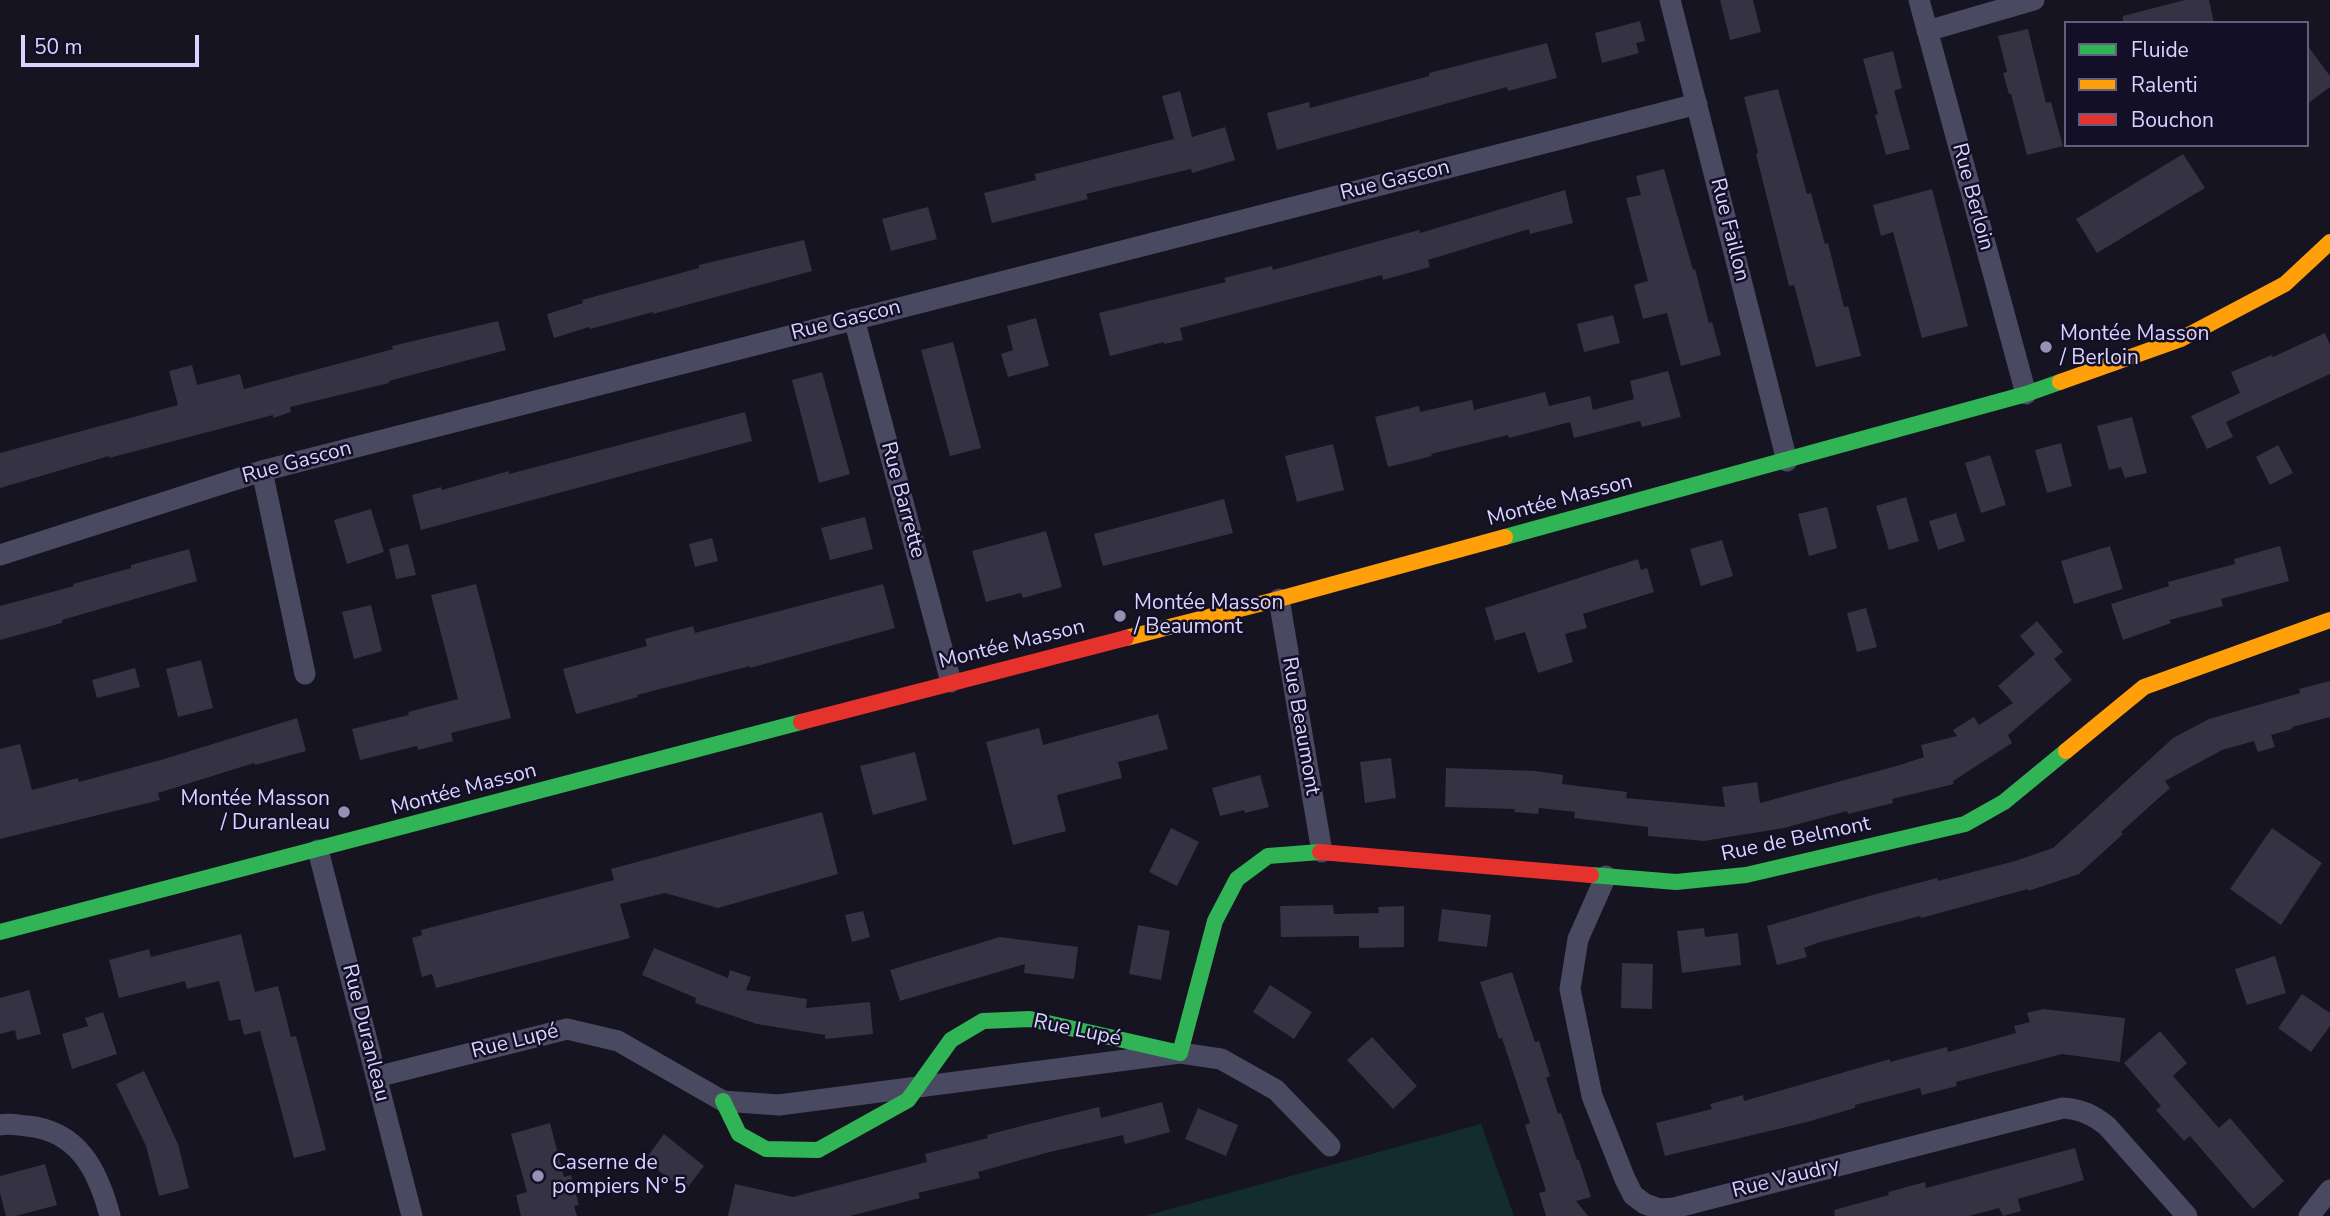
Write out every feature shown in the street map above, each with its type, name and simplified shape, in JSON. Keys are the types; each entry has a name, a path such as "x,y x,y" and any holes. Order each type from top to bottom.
{"main road":[{"name":"Montée Masson","path":"0,932 951,681 1279,599 2026,394 2181,339 2285,284 2330,242"},
{"name":"Rue de Belmont","path":"1180,1053 1215,921 1237,879 1268,856 1322,852 1676,882 1746,875 1965,824 2004,802 2144,687 2330,620"},
{"name":"Rue Lupé","path":"723,1101 740,1134 766,1149 818,1150 908,1100 951,1040 983,1021 1030,1019 1180,1053"}],"street":[{"name":"Rue Faillon","path":"1670,0 1787,461"},
{"name":"Rue Berloin","path":"1919,0 2026,394"},
{"path":"1927,31 2034,0"},
{"name":"Rue Gascon","path":"0,555 262,471 1697,104"},
{"name":"Rue Barrette","path":"853,319 951,681"},
{"path":"262,471 305,674"},
{"name":"Rue Beaumont","path":"1279,599 1322,852"},
{"name":"Rue Duranleau","path":"318,850 412,1216"},
{"name":"Rue Vaudry","path":"1606,876 1578,939 1570,989 1592,1096 1625,1179 1633,1195 1645,1204 1659,1209 1674,1208 2063,1108 2079,1109 2107,1126 2187,1216"},
{"name":"Rue Lupé","path":"376,1077 567,1029 618,1041 723,1101 779,1105 1180,1053 1222,1059 1276,1090 1331,1146"},
{"path":"0,1125 46,1128 76,1145 102,1186 110,1216"},
{"path":"2309,1216 2330,1190"}],"green space":[{"path":"1481,1124 1514,1216 1145,1216"}],"building":[{"path":"1720,0 1753,0 1761,32 1730,40"},
{"path":"2185,0 2209,0 2214,21 2123,21 2123,16"},
{"path":"1640,21 1645,41 1636,43 1639,53 1602,63 1595,33"},
{"path":"2028,29 2046,103 2051,102 2063,146 2027,155 2003,73 2007,72 1998,36"},
{"path":"1547,43 1557,78 1508,91 1507,87 1277,150 1267,113 1309,102 1310,108 1429,76 1429,73"},
{"path":"2309,48 2330,76 2330,87 2309,103"},
{"path":"1893,51 1902,88 1894,91 1910,149 1886,155 1863,59"},
{"path":"1778,89 1807,194 1811,193 1825,244 1828,243 1844,307 1848,306 1861,356 1816,367 1794,285 1789,286 1744,97"},
{"path":"1180,91 1192,137 1225,127 1235,160 1192,173 1191,169 1086,194 1088,199 992,223 984,193 1036,180 1035,174 1174,139 1162,96"},
{"path":"2183,154 2205,188 2097,253 2076,219"},
{"path":"1664,169 1721,355 1681,366 1667,313 1643,319 1634,285 1648,281 1626,198 1641,195 1636,176"},
{"path":"1932,189 1968,326 1922,338 1893,232 1881,236 1873,205"},
{"path":"1565,190 1573,223 1530,234 1529,229 1428,260 1430,267 1383,280 1382,275 1180,328 1183,340 1164,342 1110,356 1099,313 1226,282 1224,278 1272,266 1273,270 1419,230 1420,233"},
{"path":"928,207 937,239 891,251 882,219"},
{"path":"804,240 812,271 554,338 547,314 583,303 582,300 699,268 699,265"},
{"path":"1613,315 1620,343 1584,352 1577,324"},
{"path":"1036,318 1049,366 1008,377 1001,354 1013,350 1007,326"},
{"path":"498,321 506,350 290,407 291,412 273,418 273,415 109,456 0,488 0,453 178,405 169,371 192,365 197,385 240,374 244,389 393,349 392,346"},
{"path":"2325,333 2330,345 2330,374 2226,422 2233,437 2207,449 2191,416 2240,393 2231,372 2272,355 2273,357"},
{"path":"953,342 981,448 950,456 921,350"},
{"path":"1668,371 1681,417 1642,427 1640,421 1574,438 1570,422 1431,454 1432,456 1388,467 1375,417 1419,406 1420,412 1472,400 1474,410 1545,392 1549,406 1590,396 1593,410 1634,399 1630,381"},
{"path":"822,372 850,474 819,483 792,380"},
{"path":"745,412 752,441 421,530 412,495 441,487 442,490 509,471 509,474"},
{"path":"2132,417 2147,473 2125,478 2121,467 2109,470 2097,426"},
{"path":"2061,443 2072,486 2047,493 2035,450"},
{"path":"1333,444 1344,490 1297,502 1285,456"},
{"path":"2278,445 2293,473 2270,485 2256,457"},
{"path":"1990,455 2006,505 1981,513 1965,463"},
{"path":"1906,497 1919,541 1889,550 1876,506"},
{"path":"1224,499 1233,533 1103,566 1094,534"},
{"path":"1827,507 1837,548 1809,556 1798,514"},
{"path":"371,509 384,552 347,564 334,520"},
{"path":"1956,513 1965,541 1938,550 1929,521"},
{"path":"865,517 873,549 830,560 821,528"},
{"path":"1046,531 1062,587 1023,598 1021,593 986,602 972,551"},
{"path":"712,538 718,561 695,567 689,544"},
{"path":"1722,540 1733,576 1701,586 1690,549"},
{"path":"408,544 416,575 396,579 389,549"},
{"path":"2110,546 2123,589 2074,604 2061,561"},
{"path":"2280,546 2289,581 2221,599 2223,606 2169,620 2171,623 2123,640 2111,604 2169,586 2168,582 2235,564 2234,559"},
{"path":"189,549 197,581 0,640 0,606 74,586 73,584 131,568 131,565"},
{"path":"1638,559 1641,570 1647,568 1654,592 1583,614 1587,628 1565,634 1573,662 1538,673 1525,632 1495,641 1485,608"},
{"path":"476,584 511,718 451,733 453,741 418,750 417,746 360,760 352,729 458,699 431,595"},
{"path":"883,584 895,628 750,668 637,695 638,697 576,714 563,669 647,646 645,639 693,626 695,633"},
{"path":"371,605 382,651 354,659 342,612"},
{"path":"1866,608 1877,647 1857,652 1847,613"},
{"path":"2037,621 2063,652 2054,659 2072,680 2008,735 2012,743 1953,781 1954,784 1892,799 1893,803 1848,814 1847,811 1784,828 1704,841 1648,836 1648,827 1574,818 1575,812 1539,808 1538,814 1514,812 1515,809 1445,807 1446,768 1536,771 1563,775 1562,784 1627,792 1626,798 1725,807 1722,787 1757,782 1760,803 1900,765 1924,757 1921,745 1957,736 1953,730 1974,717 1979,725 2013,703 1998,686 2035,654 2020,636"},
{"path":"201,660 213,708 178,717 166,669"},
{"path":"135,668 140,687 97,698 92,680"},
{"path":"2330,681 2330,717 2271,735 2275,747 2258,752 2254,741 2222,750 2165,781 2170,788 2079,874 2028,891 1820,942 1804,948 1807,957 1777,965 1767,926 1937,878 1938,881 2015,861 2053,848 2173,738 2209,719 2300,693 2299,689"},
{"path":"1158,714 1168,749 1118,762 1122,778 1057,795 1066,831 1013,845 986,742 1039,728 1043,745"},
{"path":"297,718 306,751 255,765 254,763 158,793 160,800 0,839 0,749 20,744 32,790 78,778 79,782 164,759"},
{"path":"915,752 927,800 873,815 860,766"},
{"path":"1391,758 1396,798 1365,803 1360,762"},
{"path":"1260,775 1269,807 1220,816 1212,788"},
{"path":"822,812 838,874 718,908 665,893 620,904 630,938 436,988 432,974 422,977 412,938 422,935 421,930 614,880 611,869"},
{"path":"1171,828 1199,842 1177,886 1149,872"},
{"path":"2272,828 2322,863 2281,925 2230,889"},
{"path":"1333,905 1334,914 1379,913 1378,907 1404,906 1404,947 1359,948 1359,936 1281,937 1280,906"},
{"path":"1442,909 1491,915 1487,947 1438,941"},
{"path":"863,911 870,937 852,942 845,915"},
{"path":"1138,925 1170,931 1161,980 1129,974"},
{"path":"1704,928 1705,937 1738,933 1741,965 1682,973 1677,931"},
{"path":"241,934 255,992 278,986 291,1037 296,1036 326,1150 294,1158 260,1031 244,1035 240,1019 229,1021 219,981 187,989 185,981 119,998 109,960 149,949 151,957"},
{"path":"1000,937 1078,947 1074,979 1024,973 1025,964 900,1001 890,970"},
{"path":"654,948 728,978 730,970 751,977 746,990 807,999 806,1008 870,1002 873,1034 825,1039 825,1035 757,1024 695,1003 696,998 642,975"},
{"path":"2275,956 2286,993 2247,1005 2235,969"},
{"path":"1622,963 1653,964 1652,1009 1621,1008"},
{"path":"1512,972 1535,1042 1539,1041 1550,1076 1546,1078 1558,1114 1561,1113 1591,1197 1576,1201 1588,1216 1546,1216 1539,1193 1546,1191 1525,1125 1530,1123 1480,982"},
{"path":"1270,985 1312,1012 1294,1039 1253,1012"},
{"path":"29,990 41,1034 17,1040 15,1030 0,1034 0,998"},
{"path":"2302,994 2330,1013 2330,1026 2311,1052 2278,1028"},
{"path":"2043,1009 2125,1018 2120,1062 2062,1054 1956,1082 1957,1086 1922,1095 1920,1088 1855,1105 1855,1108 1807,1122 1665,1156 1656,1123 1712,1109 1710,1104 1743,1095 1744,1101 1890,1059 1890,1062 1947,1047 1948,1052 2016,1033 2014,1026 2030,1022 2027,1013"},
{"path":"103,1012 117,1054 72,1069 62,1034 88,1026 85,1018"},
{"path":"2160,1031 2187,1063 2173,1076 2219,1128 2230,1118 2284,1181 2253,1209 2190,1136 2184,1141 2156,1110 2161,1106 2124,1063"},
{"path":"1372,1037 1417,1086 1393,1109 1347,1060"},
{"path":"144,1071 178,1144 189,1188 159,1196 146,1146 116,1084"},
{"path":"1162,1102 1170,1132 1125,1144 1123,1135 1046,1153 978,1172 980,1178 918,1193 920,1198 850,1216 728,1216 735,1184 793,1197 927,1162 925,1154 1029,1124 1099,1107 1101,1118"},
{"path":"1198,1108 1238,1125 1226,1156 1185,1139"},
{"path":"550,1123 564,1177 571,1175 579,1205 574,1206 577,1216 521,1216 516,1195 527,1192 511,1134"},
{"path":"664,1134 704,1166 685,1191 645,1160"},
{"path":"2075,1148 2084,1180 2018,1199 2021,1211 2003,1216 1999,1208 1969,1216 1835,1216 1834,1210 1889,1195 1888,1192 1925,1182 1926,1188"},
{"path":"45,1164 57,1205 16,1216 6,1216 0,1193 0,1176"}],"traffic: fast":[{"path":"1505,537 2026,394 2060,382"},
{"path":"0,932 801,722"},
{"path":"1591,875 1676,882 1746,875 1965,824 2004,802 2066,751"},
{"path":"723,1101 739,1134 766,1149 818,1150 908,1100 951,1040 983,1021 1030,1019 1180,1053 1215,921 1237,879 1268,856 1320,852"}],"traffic: slow":[{"path":"2060,382 2181,339 2285,284 2330,242"},
{"path":"1126,638 1505,537"},
{"path":"2066,751 2144,687 2330,620"}],"traffic: jam":[{"path":"801,722 1126,638"},
{"path":"1320,852 1591,875"}],"place":[{"name":"Montée Masson / Berloin","path":"2046,347"},
{"name":"Montée Masson / Beaumont","path":"1120,616"},
{"name":"Montée Masson / Duranleau","path":"344,812"},
{"name":"Caserne de pompiers N° 5","path":"538,1176"}]}
